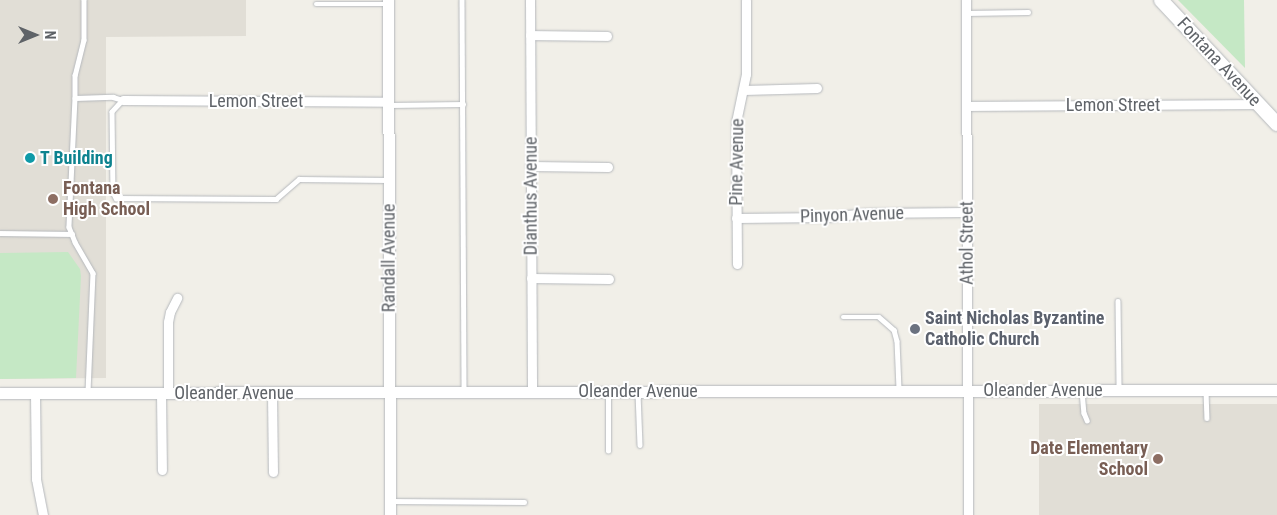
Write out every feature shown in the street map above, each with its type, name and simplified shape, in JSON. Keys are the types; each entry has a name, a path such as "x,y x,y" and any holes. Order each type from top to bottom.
{"main road":[{"name":"Fontana Avenue","path":"1161,0 1277,124"}],"street":[{"name":"Dianthus Avenue","path":"530,0 532,392"},
{"name":"Pine Avenue","path":"737,264 737,113 744,90 746,74 746,0"},
{"name":"Athol Street","path":"966,0 968,515"},
{"name":"Randall Avenue","path":"388,2 390,515"},
{"path":"530,35 607,36"},
{"path":"744,90 817,88"},
{"name":"Lemon Street","path":"122,100 388,104"},
{"name":"Lemon Street","path":"967,106 1259,104"},
{"path":"530,166 608,166"},
{"name":"Pinyon Avenue","path":"736,218 828,217 867,213 967,212"},
{"path":"531,278 609,279"},
{"path":"162,470 168,322 170,312 177,298"},
{"name":"Oleander Avenue","path":"0,393 1277,390"},
{"path":"272,393 273,472"},
{"path":"35,394 36,479 43,515"}],"lane":[{"path":"84,0 84,40 75,75 69,227 93,273 88,394"},
{"path":"462,0 464,392"},
{"path":"316,4 388,2"},
{"path":"966,13 1028,12"},
{"path":"75,98 113,97 122,100 112,112 113,192 116,198 276,199 299,178 389,180"},
{"path":"388,104 463,104"},
{"path":"1,233 72,234"},
{"path":"1118,301 1118,390"},
{"path":"844,316 878,317 894,330 898,342 899,391"},
{"path":"1082,390 1084,413 1087,420"},
{"path":"1206,390 1207,418"},
{"path":"638,391 640,445"},
{"path":"608,392 608,452"},
{"path":"390,501 524,502"}],"shaded area":[{"name":"Fontana High School","path":"0,0 246,0 246,36 106,37 106,378 0,379"},
{"name":"Date Elementary School","path":"1039,404 1277,404 1277,515 1039,515"}],"green space":[{"path":"1178,0 1244,0 1245,68"},
{"path":"68,252 80,269 81,276 76,378 0,379 0,253"}],"place":[{"name":"T Building","path":"30,158"},
{"name":"Fontana High School","path":"53,199"},
{"name":"Saint Nicholas Byzantine Catholic Church","path":"915,329"},
{"name":"Date Elementary School","path":"1158,459"}]}
